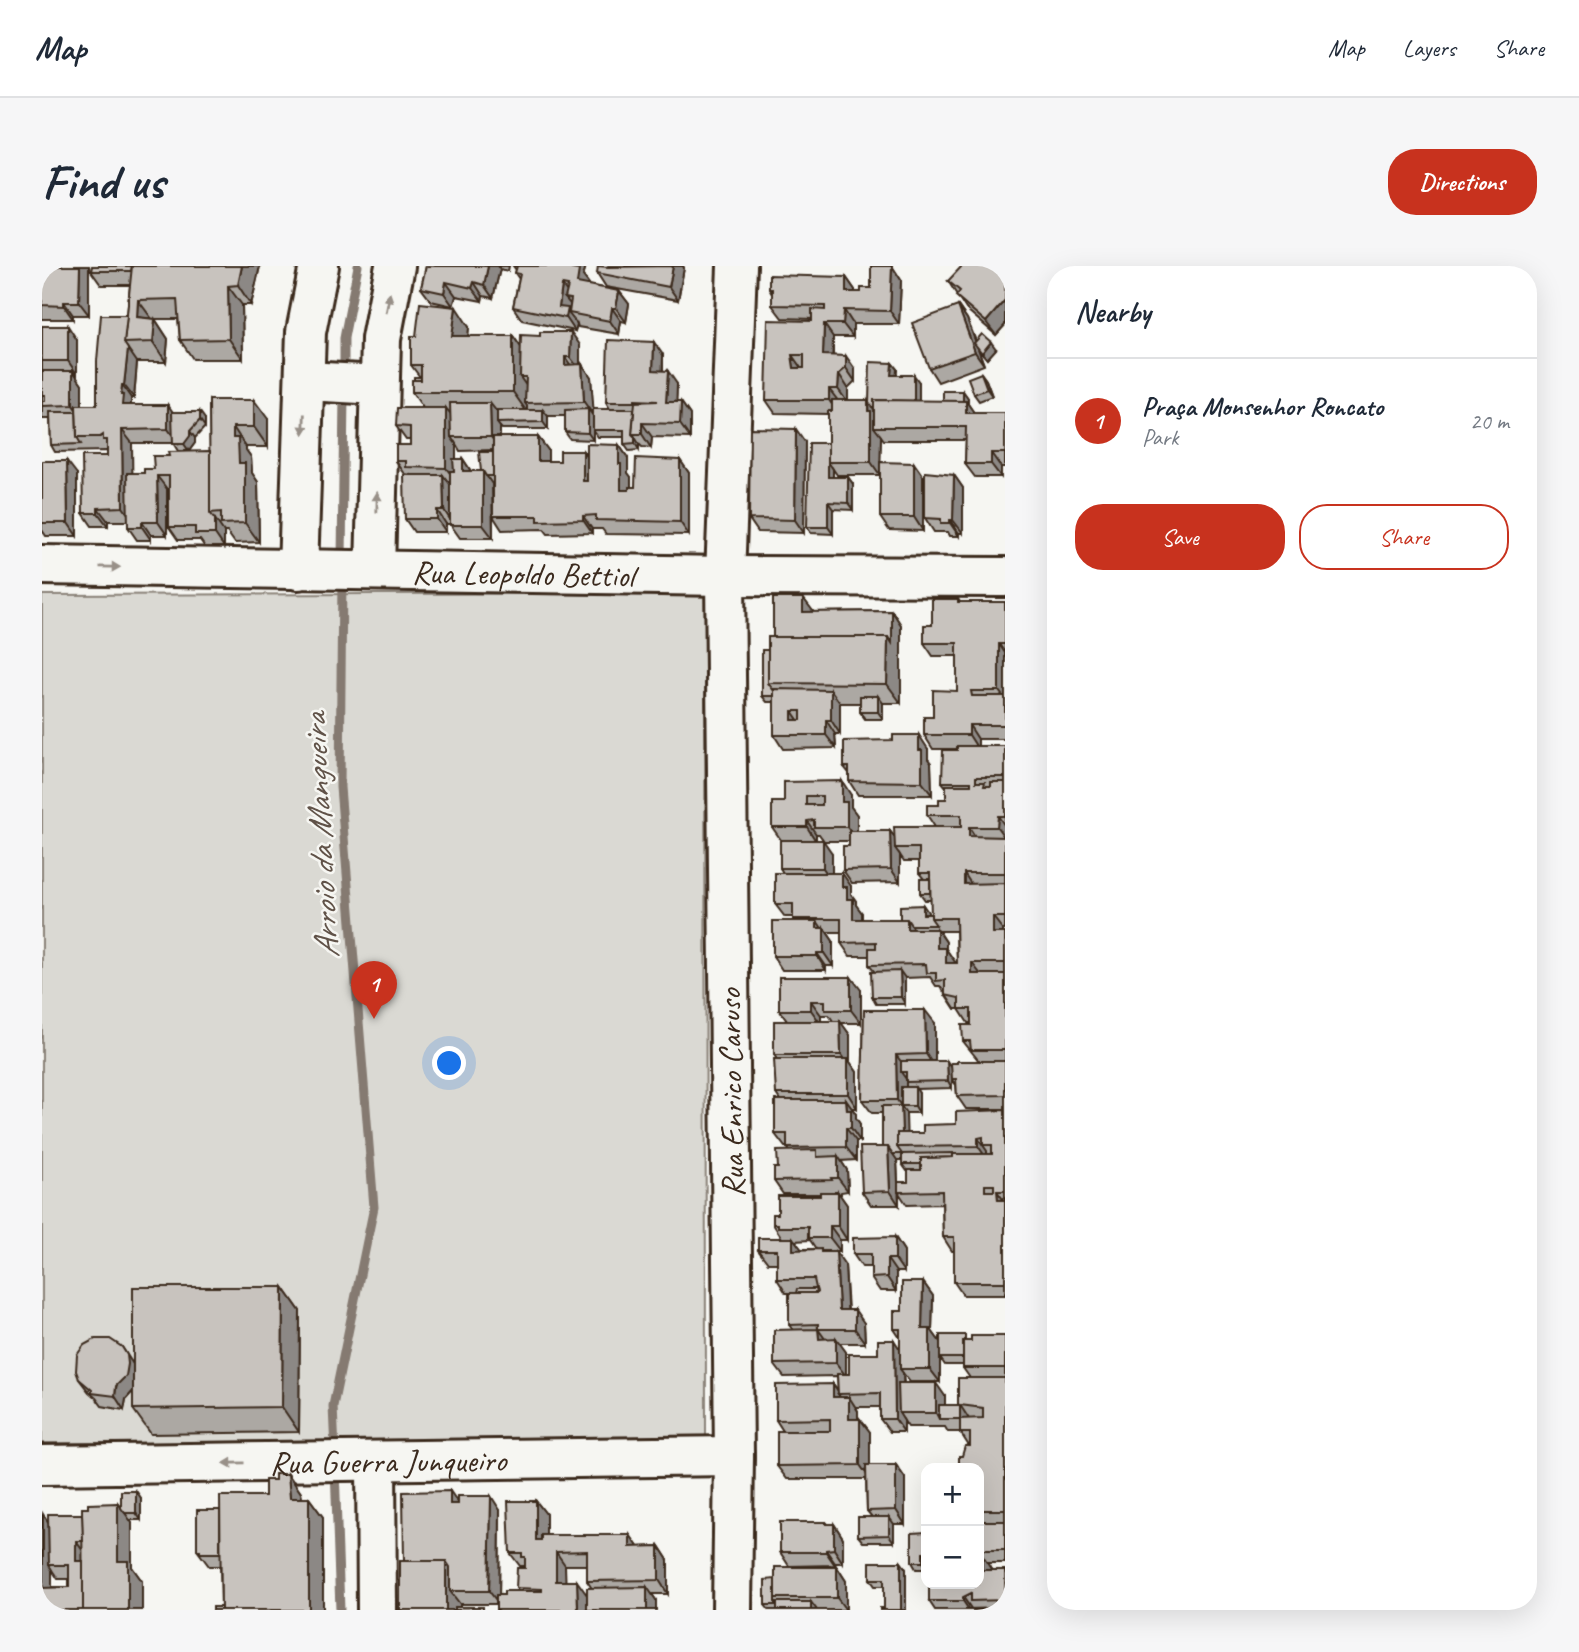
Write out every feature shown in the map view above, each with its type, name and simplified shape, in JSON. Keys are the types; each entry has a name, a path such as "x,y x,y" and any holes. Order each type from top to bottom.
{"street":[{"path":"319,266 306,332 343,383 338,570"},
{"path":"338,570 343,383 381,339 395,266"},
{"name":"Rua Enrico Caruso","path":"732,1610 734,1456 725,576 737,266"},
{"name":"Rua Leopoldo Bettiol","path":"42,565 725,576 1005,577"},
{"name":"Rua Guerra Junqueiro","path":"42,1465 734,1456"},
{"path":"376,1461 377,1610"}],"shaded area":[{"path":"705,593 706,1442 42,1443 42,595"}],"building":[{"path":"42,266 80,266 79,302 64,302 64,306 42,305"},
{"path":"92,266 132,266 131,271 91,271"},
{"path":"132,266 242,266 238,285 228,286 229,339 180,340 177,299 138,300 137,317 155,319 153,342 124,343"},
{"path":"426,266 488,266 484,285 474,282 472,288 446,282 444,293 421,288"},
{"path":"517,266 573,266 572,269 579,270 577,283 619,291 610,321 569,313 571,299 565,298 568,286 562,285 559,307 568,308 566,318 513,307 520,274 515,273"},
{"path":"598,266 673,266 669,287 597,273"},
{"path":"871,266 892,266 890,311 844,310 843,324 824,324 823,355 846,356 846,368 839,374 838,389 829,389 829,400 766,400 768,320 812,321 812,309 825,310 825,306 772,305 769,275 846,277 846,292 861,292 861,288 871,288","holes":["792,355 804,355 804,368 794,368"]},
{"path":"962,266 991,266 1005,278 1005,300 986,322 956,296 960,291 948,281"},
{"path":"420,303 456,307 452,336 513,336 513,392 412,392 412,380 421,380 421,365 411,365 411,336 416,336"},
{"path":"958,306 975,352 929,368 912,323"},
{"path":"101,315 127,315 124,343 128,349 122,385 122,405 168,405 168,429 122,430 123,507 98,508 98,513 83,513 82,456 107,456 107,440 103,440 103,435 77,437 76,405 97,405"},
{"path":"42,326 68,326 68,361 42,361"},
{"path":"540,332 571,332 570,357 565,357 565,365 582,364 584,402 525,403 526,377 520,377 521,335 540,336"},
{"path":"982,334 991,342 982,353 974,343"},
{"path":"608,340 654,342 653,370 668,371 666,402 681,402 680,424 642,423 642,434 632,434 635,402 606,402"},
{"path":"870,362 892,363 891,375 914,375 914,401 874,400 872,407 869,403"},
{"path":"42,371 73,371 73,405 42,406 45,395 42,395"},
{"path":"981,373 987,389 974,394 968,378"},
{"path":"943,391 963,391 963,401 943,401"},
{"path":"209,400 254,400 254,427 233,427 233,438 238,438 239,463 245,463 245,523 221,524 221,512 210,513"},
{"path":"832,400 868,400 868,411 871,411 871,462 828,462 828,411 832,411"},
{"path":"874,400 966,401 966,413 1005,413 1005,453 991,453 991,464 965,464 966,427 874,427"},
{"path":"450,403 490,403 491,437 451,437"},
{"path":"397,408 446,408 446,468 406,467 406,461 396,461 396,445 410,445 410,427 396,426"},
{"path":"588,409 588,433 565,432 565,410"},
{"path":"593,409 634,409 632,434 635,443 624,444 624,430 593,430"},
{"path":"497,410 543,410 543,422 497,423"},
{"path":"50,412 76,412 77,437 81,444 51,445"},
{"path":"172,412 200,412 200,420 190,431 184,444 173,444"},
{"path":"750,428 796,429 795,520 749,519"},
{"path":"493,437 538,437 538,461 560,461 560,451 583,451 583,481 587,481 587,444 619,445 621,490 635,487 636,458 680,460 680,522 596,520 596,515 583,516 583,520 538,521 538,516 493,516"},
{"path":"809,443 828,443 828,477 848,477 848,503 828,502 828,527 807,527"},
{"path":"210,451 210,513 215,519 215,534 195,534 195,527 169,527 169,476 157,476 158,522 142,522 142,527 128,527 127,473 144,473 144,469 154,469 153,456 169,456 168,452"},
{"path":"479,452 493,452 493,476 486,476 481,471"},
{"path":"453,459 463,459 463,471 483,471 483,525 450,525 450,471 454,471"},
{"path":"42,461 67,461 68,523 42,523"},
{"path":"880,462 914,463 914,517 880,517"},
{"path":"925,472 954,475 953,520 950,520 950,523 941,523 941,519 925,518"},
{"path":"404,475 443,475 444,510 437,510 437,519 405,519"},
{"path":"773,598 803,598 803,612 892,611 892,643 888,637 773,637"},
{"path":"932,599 1005,602 1005,644 999,644 999,691 971,691 972,696 1005,696 1005,725 969,725 969,735 924,735 924,717 933,717 933,690 957,691 957,643 924,643 924,625 932,625"},
{"path":"768,637 888,637 887,684 768,683"},
{"path":"762,650 768,650 768,683 774,696 762,696"},
{"path":"774,689 831,690 831,720 826,720 826,735 774,735","holes":["792,711 801,711 801,720 792,720"]},
{"path":"860,696 878,696 878,712 860,712"},
{"path":"893,735 919,735 922,782 849,781 849,767 844,767 844,741 893,740"},
{"path":"957,746 1005,746 1005,777 976,777 976,782 985,782 984,786 991,786 991,782 1005,782 1005,816 998,816 997,827 969,827 969,836 1005,837 1005,873 964,873 964,884 1005,883 1005,917 993,917 993,933 1005,933 1005,963 972,963 972,974 1005,974 1005,1050 971,1050 970,1041 963,1041 962,1025 971,1025 971,1009 959,1009 959,998 945,995 945,980 936,981 936,973 927,973 926,964 869,965 869,948 876,948 876,942 841,943 841,919 793,919 793,904 775,904 775,873 842,873 842,887 847,887 847,899 853,899 853,919 907,919 907,929 937,929 937,948 946,948 946,963 957,963 956,918 931,918 930,873 919,873 919,848 895,848 894,827 961,827 961,815 927,815 927,805 939,805 939,799 946,799 946,785 971,785 971,782 942,782 943,750 957,750"},
{"path":"842,781 842,802 847,802 847,827 814,827 814,820 807,821 807,827 772,827 772,802 784,802 784,782","holes":["806,796 822,796 822,805 806,805"]},
{"path":"849,831 890,831 891,869 843,870 843,846 849,846"},
{"path":"780,840 823,840 823,868 780,868"},
{"path":"920,879 930,879 930,893 920,893"},
{"path":"923,905 923,914 931,914 936,925 911,925 907,919 900,919 900,906"},
{"path":"773,921 817,921 817,928 824,928 824,953 817,953 817,956 773,956"},
{"path":"900,971 901,997 872,997 871,972"},
{"path":"779,977 851,977 851,1010 825,1010 825,1001 811,1001 811,1010 779,1010"},
{"path":"864,1010 925,1010 926,1054 896,1055 897,1100 862,1100"},
{"path":"774,1021 840,1021 841,1055 774,1055"},
{"path":"774,1059 848,1059 848,1094 776,1094"},
{"path":"901,1061 947,1061 948,1081 906,1082 906,1072 901,1072"},
{"path":"1005,1061 1005,1095 957,1096 951,1063"},
{"path":"901,1087 915,1087 915,1106 901,1106"},
{"path":"775,1100 846,1100 847,1110 851,1110 851,1128 846,1128 846,1147 787,1148 787,1134 775,1134"},
{"path":"882,1106 901,1106 902,1133 897,1133 897,1147 902,1154 893,1154 888,1147 882,1147"},
{"path":"1005,1110 1005,1191 997,1191 998,1200 1005,1200 1005,1282 954,1282 954,1237 943,1237 942,1191 898,1192 898,1182 908,1182 908,1170 921,1170 921,1158 953,1157 953,1154 992,1154 992,1145 983,1145 983,1137 978,1138 978,1146 897,1147 897,1133 923,1133 923,1125 956,1124 956,1112","holes":["985,1185 994,1185 994,1191 985,1191"]},
{"path":"860,1147 888,1147 890,1191 862,1192"},
{"path":"817,1150 817,1157 838,1156 838,1178 774,1181 774,1168 778,1168 777,1151"},
{"path":"953,1153 953,1157 921,1158 921,1164 902,1164 902,1154"},
{"path":"820,1192 838,1192 838,1226 830,1226 830,1238 808,1238 808,1227 778,1227 778,1224 773,1224 773,1214 778,1214 778,1196 820,1196"},
{"path":"895,1237 895,1259 887,1259 887,1277 871,1278 871,1254 853,1254 853,1238"},
{"path":"758,1238 793,1238 793,1250 821,1249 821,1252 836,1252 839,1310 855,1310 855,1329 818,1329 818,1324 789,1325 789,1293 817,1293 814,1279 777,1279 777,1250 758,1250"},
{"path":"902,1282 923,1282 922,1329 930,1329 930,1369 900,1369 900,1329 894,1329 894,1311 902,1311"},
{"path":"133,1287 283,1287 282,1407 133,1409"},
{"path":"797,1289 816,1289 817,1293 796,1293"},
{"path":"818,1329 819,1339 836,1338 836,1363 774,1364 774,1330"},
{"path":"940,1335 965,1335 963,1358 940,1358"},
{"path":"971,1336 1005,1336 1005,1368 963,1368 963,1341 971,1341"},
{"path":"95,1339 110,1339 122,1347 127,1355 126,1376 116,1386 115,1396 92,1393 79,1379 76,1371 77,1355 84,1345"},
{"path":"878,1340 894,1340 895,1419 880,1419 880,1393 838,1394 837,1374 849,1374 849,1354 878,1354"},
{"path":"958,1378 1005,1378 1005,1510 984,1510 984,1463 959,1463 959,1456 962,1456 965,1446 970,1446 970,1433 960,1433 960,1419 939,1419 939,1405 958,1405","holes":["960,1405 983,1408 983,1418 960,1419"]},
{"path":"898,1383 936,1383 936,1413 899,1413"},
{"path":"833,1384 833,1397 849,1397 849,1419 860,1419 860,1465 777,1466 777,1431 830,1431 830,1419 776,1420 776,1385"},
{"path":"866,1465 896,1465 896,1510 867,1511"},
{"path":"275,1474 288,1474 290,1498 309,1498 309,1610 221,1610 220,1496 265,1496 265,1480 275,1480"},
{"path":"121,1491 136,1491 136,1513 125,1513 121,1508"},
{"path":"450,1491 450,1504 458,1504 458,1496 491,1496 489,1591 450,1591 450,1567 446,1561 404,1561 403,1492"},
{"path":"508,1501 536,1501 536,1540 541,1540 541,1535 630,1535 630,1547 659,1546 659,1580 587,1581 587,1551 556,1552 556,1581 577,1581 578,1610 496,1610 496,1595 504,1595 504,1591 542,1591 516,1588 517,1568 525,1568 525,1557 522,1557 522,1553 510,1553"},
{"path":"118,1503 118,1561 128,1561 128,1610 83,1610 82,1508 88,1508 88,1504"},
{"path":"197,1510 220,1510 220,1553 200,1553 200,1550 197,1550"},
{"path":"42,1514 43,1588 69,1587 69,1565 49,1565 48,1514 82,1514 83,1541 76,1541 76,1561 83,1561 83,1610 42,1610"},
{"path":"858,1517 889,1517 889,1535 858,1536"},
{"path":"984,1521 1005,1521 1005,1550 984,1550"},
{"path":"780,1522 834,1524 834,1549 826,1552 780,1552"},
{"path":"921,1532 921,1562 912,1562 912,1533"},
{"path":"400,1561 446,1561 446,1610 400,1610"},
{"path":"870,1562 901,1562 901,1610 880,1610 884,1608 884,1579 870,1579"},
{"path":"775,1567 837,1567 837,1598 775,1598"},
{"path":"984,1570 1005,1570 1005,1600 971,1601 971,1593 963,1597 963,1601 929,1601 929,1589 984,1589"},
{"path":"775,1579 775,1605 765,1605 765,1580"},
{"path":"647,1587 647,1610 587,1610 587,1588"},
{"path":"777,1602 811,1602 811,1610 777,1610"},
{"path":"455,1607 483,1607 483,1610 455,1610"},
{"path":"967,1609 1005,1610 967,1610"}],"waterway":[{"name":"Arroio da Mangueira","path":"344,375 344,338 358,266"},
{"name":"Arroio da Mangueira","path":"342,560 344,393"},
{"name":"Arroio da Mangueira","path":"335,1451 333,1406 374,1207 340,787 342,578"},
{"name":"Arroio da Mangueira","path":"335,1468 340,1610"}],"place":[{"name":"Praça Monsenhor Roncato","path":"374,1019"}]}
